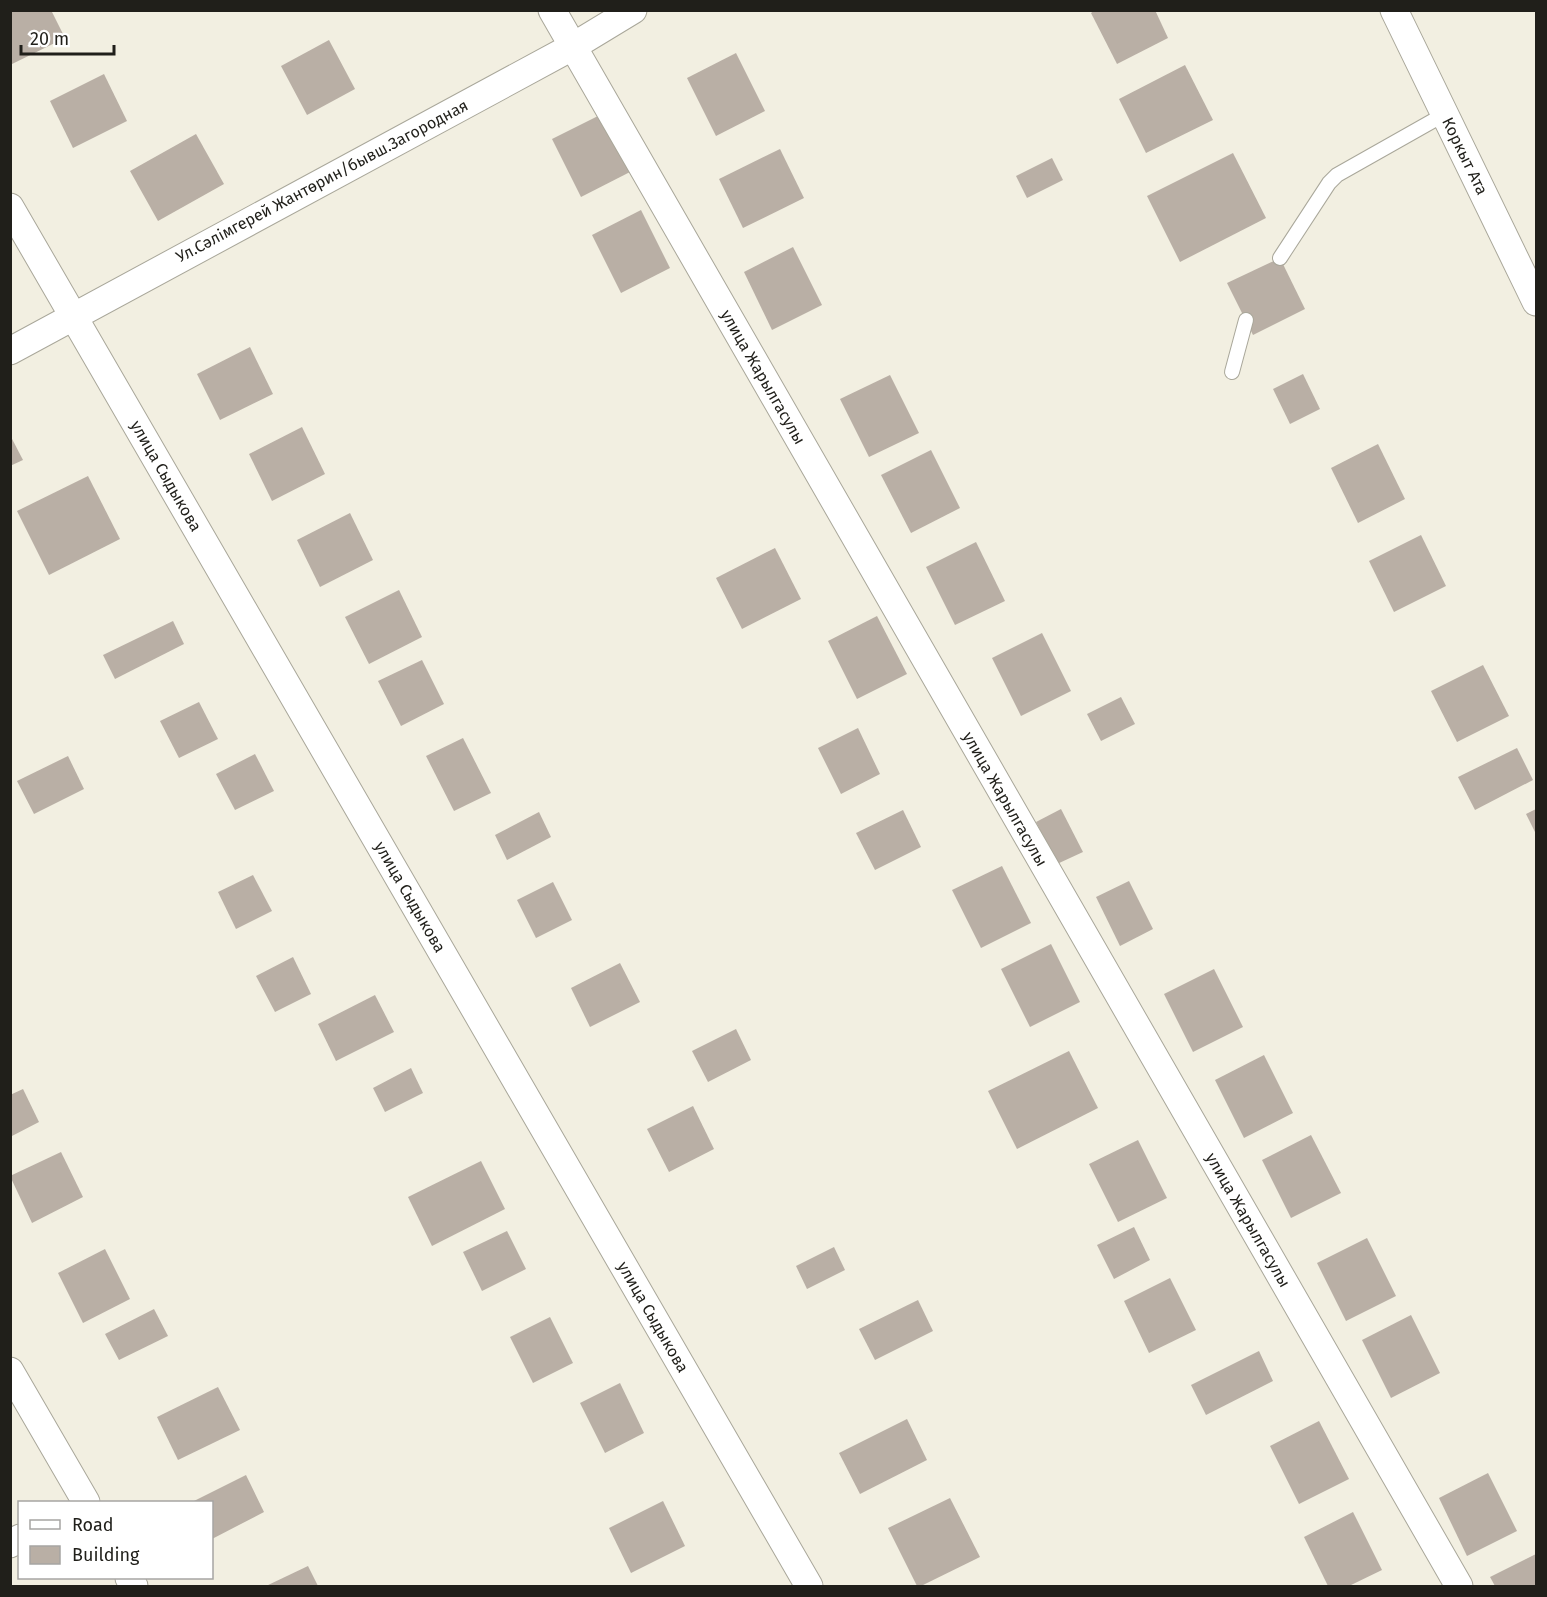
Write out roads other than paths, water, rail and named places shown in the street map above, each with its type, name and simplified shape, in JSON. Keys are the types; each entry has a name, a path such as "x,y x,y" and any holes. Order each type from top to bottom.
{"street":[{"name":"улица Жарылгасулы","path":"552,10 1459,1587"},
{"name":"Ул.Сәлімгерей Жантөрин/бывш.Загородная","path":"10,351 572,47 633,10"},
{"name":"Коркыт Ата","path":"1394,10 1536,302"},
{"name":"улица Сыдыкова","path":"10,207 809,1587"},
{"path":"10,1371 82,1501"}],"lane":[{"path":"1280,258 1329,183 1337,175 1445,114"},
{"path":"1232,372 1246,320"}]}
